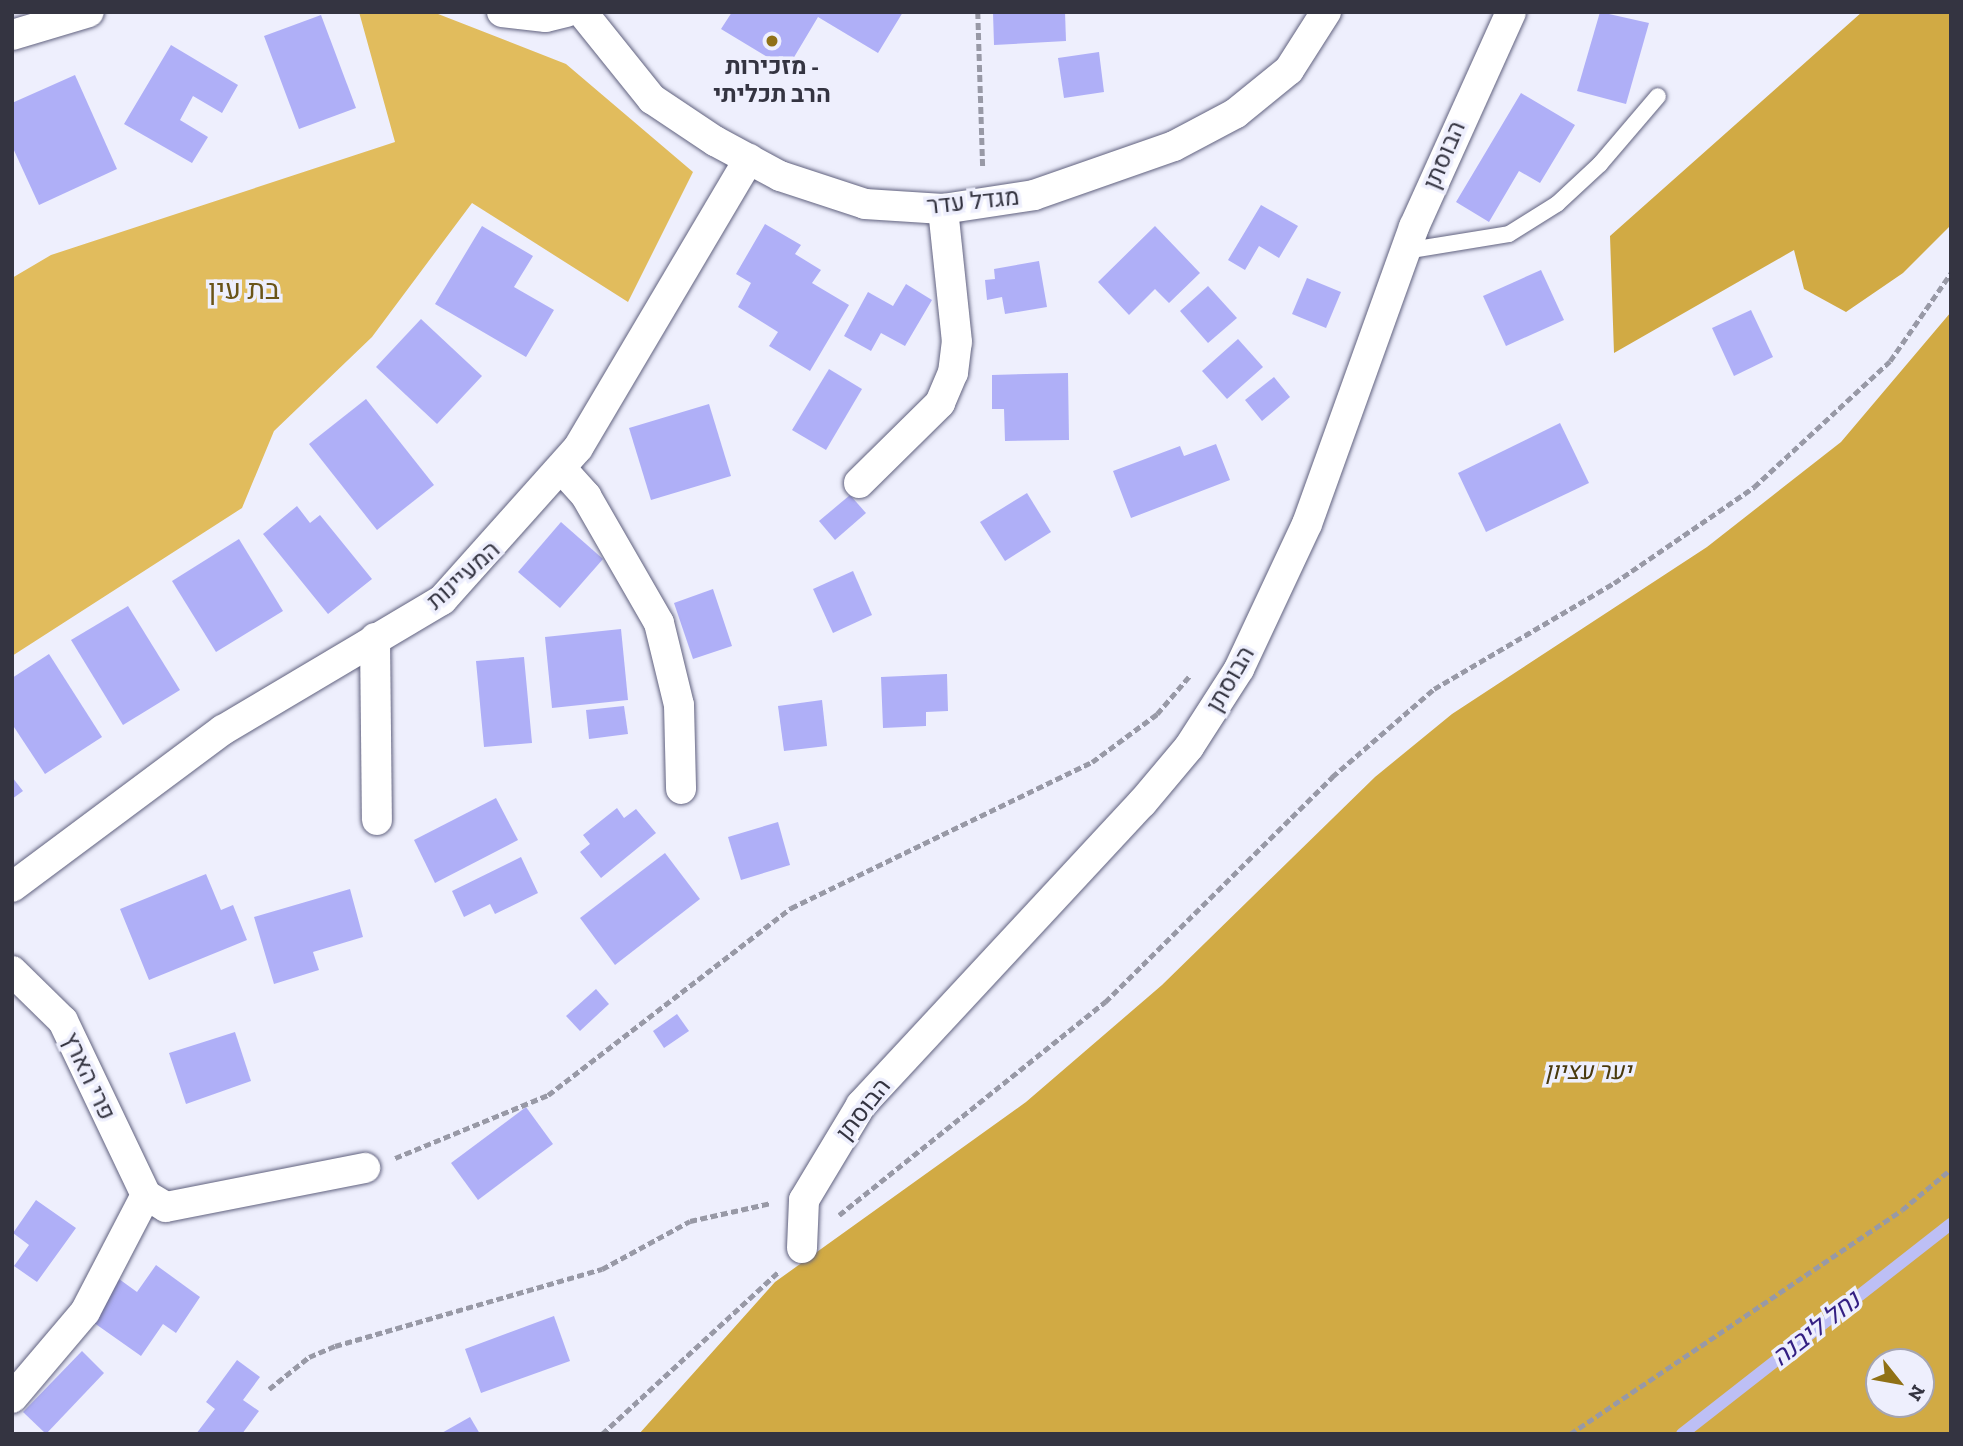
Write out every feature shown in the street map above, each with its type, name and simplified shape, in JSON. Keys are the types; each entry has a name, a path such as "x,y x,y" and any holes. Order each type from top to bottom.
{"street":[{"path":"12,35 89,12"},
{"path":"502,12 546,17 566,12"},
{"name":"מגדל עדר","path":"582,12 652,99 749,159 865,204 943,209 1034,195 1161,150 1236,113 1289,70 1326,12"},
{"name":"הבוסתן","path":"802,1248 804,1200 861,1105 1142,803 1189,747 1239,669 1307,524 1405,251 1511,12"},
{"name":"המעיינות","path":"12,887 130,793 375,638 442,600 561,468 635,357 749,159"},
{"path":"859,483 940,403 953,373 957,342 943,209"},
{"path":"561,468 586,496 659,623 679,705 681,789"},
{"path":"375,638 377,820"},
{"name":"פרי הארץ","path":"12,971 63,1021 146,1195"},
{"path":"12,1398 85,1312 146,1195 166,1207 190,1205 365,1168"}],"lane":[{"path":"1405,251 1509,234 1557,204 1601,164 1658,96"}],"path":[{"path":"978,12 984,202"},
{"path":"602,1434 802,1248 1105,1002 1332,778 1434,689 1614,583 1755,487 1890,361 1951,273"},
{"path":"365,1168 548,1095 791,908 1092,762 1157,714 1194,671"},
{"path":"1570,1434 1902,1210 1951,1169"},
{"path":"269,1389 309,1357 335,1346 602,1269 690,1221 739,1205 804,1200"}],"shaded area":[{"path":"359,12 433,12 566,64 693,172 628,302 472,203 372,337 274,431 242,508 12,656 12,278 51,255 395,142"}],"green space":[{"path":"1862,12 1951,12 1951,225 1903,273 1846,312 1804,289 1794,250 1614,353 1610,236"},
{"name":"יער עציון","path":"1951,312 1951,1434 639,1434 775,1282 1026,1102 1162,985 1375,777 1452,714 1707,547 1841,442"}],"building":[{"name":"מזכירות - הרב תכליתי","path":"732,12 903,12 878,53 818,17 787,69 721,29"},
{"path":"993,12 1065,12 1066,41 994,45"},
{"path":"1600,12 1649,23 1626,104 1577,91"},
{"path":"321,15 356,108 299,129 264,36"},
{"path":"171,45 238,85 222,113 193,96 180,120 208,137 192,163 124,124"},
{"path":"1099,52 1104,92 1064,98 1058,58"},
{"path":"75,75 117,169 39,205 12,146 12,103"},
{"path":"1521,93 1575,125 1540,183 1519,171 1489,222 1456,202"},
{"path":"1261,205 1298,226 1279,258 1259,246 1245,270 1228,260"},
{"path":"765,224 801,245 795,254 821,270 812,283 849,305 810,371 769,346 778,332 738,307 751,283 736,274"},
{"path":"482,226 533,256 514,287 554,310 526,357 435,304"},
{"path":"1155,226 1200,273 1169,303 1155,289 1129,315 1098,282"},
{"path":"1039,261 1047,307 1005,314 1002,297 987,300 985,280 995,279 994,269"},
{"path":"1541,270 1564,320 1506,346 1483,296"},
{"path":"1307,278 1341,292 1326,328 1292,314"},
{"path":"906,284 932,300 905,346 881,333 871,351 844,336 868,292 893,306"},
{"path":"1208,286 1237,318 1208,343 1180,311"},
{"path":"1751,310 1773,357 1734,376 1712,328"},
{"path":"421,319 482,376 437,424 376,367"},
{"path":"1238,339 1263,367 1227,399 1202,371"},
{"path":"829,369 862,389 826,450 792,430"},
{"path":"1068,373 1069,440 1005,441 1004,409 992,409 992,375"},
{"path":"1274,377 1290,397 1262,421 1245,400"},
{"path":"366,399 434,485 377,530 309,444"},
{"path":"709,404 731,476 651,500 629,428"},
{"path":"1560,423 1589,483 1486,532 1458,473"},
{"path":"1216,444 1230,480 1131,518 1113,471 1180,446 1184,456"},
{"path":"1027,493 1051,532 1005,561 980,522"},
{"path":"850,495 866,513 835,540 819,521"},
{"path":"297,506 310,523 320,515 372,579 328,614 263,534"},
{"path":"561,522 603,559 560,608 518,572"},
{"path":"239,539 283,611 216,652 172,581"},
{"path":"853,571 872,615 833,633 813,589"},
{"path":"713,589 732,646 693,659 674,603"},
{"path":"128,606 180,690 123,725 71,640"},
{"path":"621,629 628,700 552,708 545,637"},
{"path":"49,654 102,737 45,774 12,724 12,678"},
{"path":"524,657 532,743 484,747 476,661"},
{"path":"947,674 948,711 926,712 926,726 883,728 881,677"},
{"path":"822,700 827,746 784,751 778,706"},
{"path":"624,706 628,734 589,739 586,710"},
{"path":"12,777 23,791 12,799"},
{"path":"496,798 518,840 435,883 414,840"},
{"path":"617,808 624,818 636,809 656,833 601,878 580,852 590,844 583,835"},
{"path":"778,822 790,865 741,880 728,837"},
{"path":"665,853 700,899 615,965 580,918"},
{"path":"521,857 538,893 495,914 490,904 464,917 452,891"},
{"path":"206,874 221,910 233,905 247,940 149,980 120,909"},
{"path":"350,889 363,937 313,952 319,970 274,984 254,917"},
{"path":"596,989 609,1004 580,1031 566,1016"},
{"path":"677,1014 689,1031 664,1048 653,1031"},
{"path":"235,1032 251,1081 186,1104 169,1053"},
{"path":"526,1107 553,1144 478,1200 451,1163"},
{"path":"36,1200 76,1228 37,1282 14,1266 29,1245 13,1233"},
{"path":"156,1265 200,1297 176,1333 163,1324 141,1356 90,1320 119,1279 137,1292"},
{"path":"554,1316 570,1361 481,1393 465,1349"},
{"path":"82,1351 104,1373 46,1434 23,1412"},
{"path":"237,1360 260,1377 243,1400 259,1411 242,1434 196,1434 215,1409 206,1402"},
{"path":"470,1417 480,1434 440,1434"}],"waterway":[{"name":"נחל ליבנה","path":"1682,1434 1951,1224"}],"place":[{"name":"מזכירות - הרב תכליתי","path":"772,41"}],"district":[{"name":"בת עין","path":"244,290"}]}
